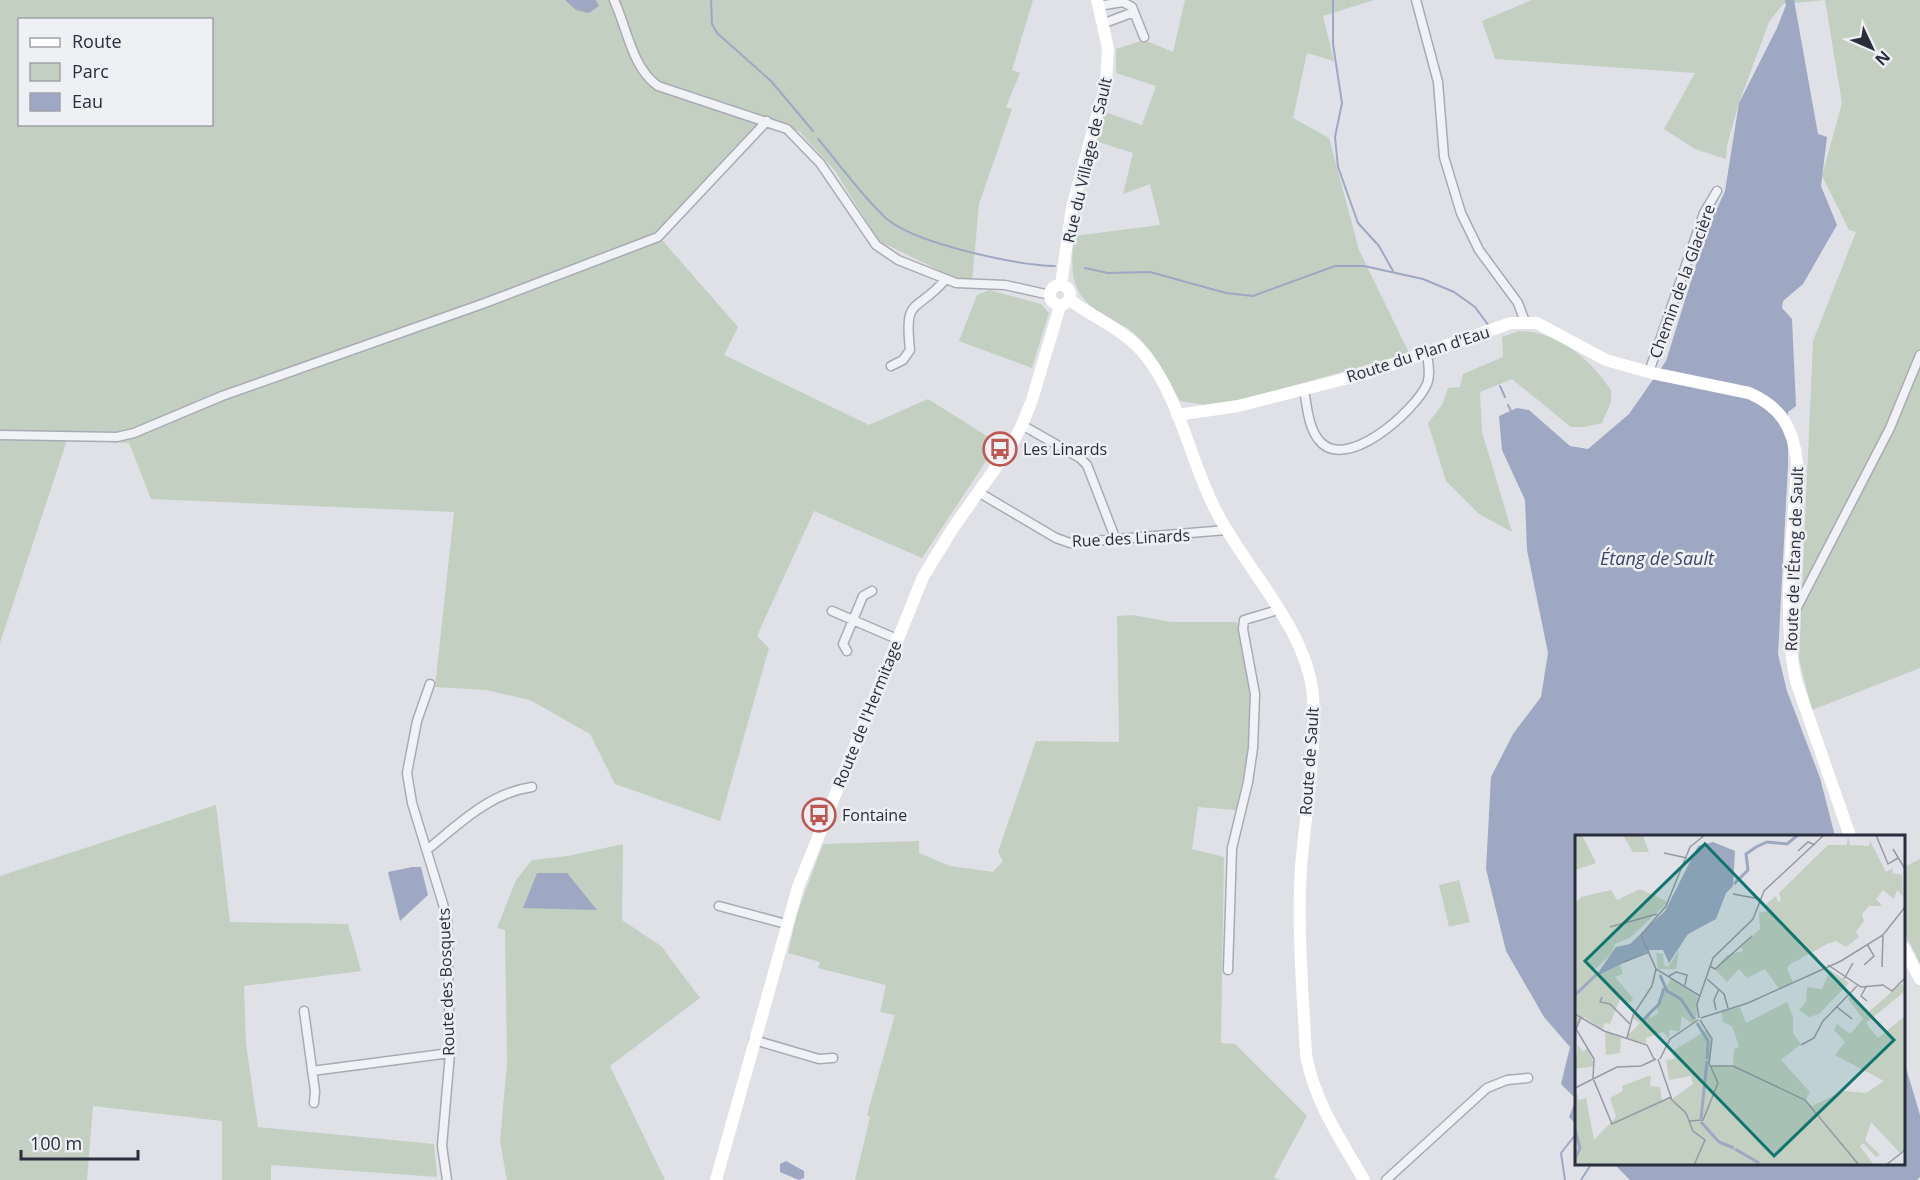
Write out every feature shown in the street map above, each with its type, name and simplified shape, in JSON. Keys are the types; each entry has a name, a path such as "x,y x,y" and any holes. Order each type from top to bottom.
{"street":[{"path":"614,0 639,65 648,79 667,89 787,129 814,157 876,245 898,260 967,285 1005,285 1050,295"},
{"path":"1416,0 1438,82 1443,157 1461,213 1479,250 1518,303 1525,322 1537,323 1593,355 1651,373"},
{"path":"1097,3 1124,2 1132,7 1144,37"},
{"name":"Rue du Village de Sault","path":"1061,285 1072,207 1106,83 1108,48 1097,3"},
{"path":"1102,24 1134,12"},
{"path":"0,435 117,437 134,433 222,396 485,303 658,237 767,121"},
{"name":"Chemin de la Glacière","path":"1651,373 1704,213 1717,191"},
{"path":"891,366 903,360 910,350 907,323 911,309 946,279"},
{"path":"1061,285 1070,290 1065,303 1054,304 1050,295 1052,289 1061,285"},
{"name":"Route de Sault","path":"1065,303 1134,342 1148,357 1177,415 1199,475 1226,530 1278,610 1307,664 1313,697 1301,872 1306,1055 1311,1083 1321,1106 1364,1180"},
{"name":"Route de l'Hermitage","path":"716,1180 798,887 923,577 1022,425 1065,303"},
{"name":"Route du Plan d'Eau","path":"1177,415 1230,408 1368,373 1511,323 1525,322"},
{"path":"1304,390 1311,425 1318,440 1331,449 1348,449 1368,442 1415,404 1428,383 1427,352"},
{"path":"1790,622 1890,428 1920,355"},
{"name":"Route de l'Étang de Sault","path":"1651,373 1749,393 1775,408 1791,430 1797,462 1790,622 1791,657 1796,681 1849,835"},
{"path":"1022,425 1080,458 1087,465 1116,540"},
{"name":"Rue des Linards","path":"978,492 1062,541 1116,540 1226,530"},
{"path":"847,651 843,644 863,596 872,591"},
{"path":"1228,970 1232,848 1248,782 1253,748 1255,694 1243,629 1244,620 1278,610"},
{"path":"832,611 897,639"},
{"name":"Route des Bosquets","path":"430,684 417,722 407,773 412,803 447,917 450,1053 442,1146 447,1180"},
{"path":"428,849 492,800 512,790 532,788"},
{"path":"719,906 786,924"},
{"path":"1905,950 1920,979"},
{"path":"304,1011 314,1103"},
{"path":"754,1040 819,1059 833,1058"},
{"path":"312,1071 450,1053"},
{"path":"1386,1180 1487,1088 1508,1080 1528,1078"}],"green space":[{"path":"0,0 1033,0 1012,70 1020,73 1006,107 1012,109 979,204 972,281 961,281 879,241 835,171 800,132 771,121 656,233 738,327 724,355 869,425 928,399 998,443 922,558 814,511 757,636 769,648 720,821 615,784 590,734 530,700 486,690 435,687 454,512 151,499 129,443 67,440 0,643"},
{"path":"1185,0 1374,0 1323,16 1334,61 1307,53 1293,118 1329,138 1359,250 1409,353 1218,407 1180,401 1143,342 1130,330 1095,310 1079,293 1075,284 1072,263 1074,236 1160,225 1150,184 1123,194 1133,153 1095,141 1105,112 1142,125 1156,86 1116,73 1116,49 1144,40 1173,52"},
{"path":"1532,0 1825,0 1783,4 1769,22 1739,103 1727,145 1726,159 1695,149 1664,129 1695,73 1495,59 1482,21"},
{"path":"1825,0 1920,0 1920,668 1812,710 1799,659 1813,341 1856,232 1849,230 1822,176 1842,103"},
{"path":"989,290 1041,304 1049,313 1032,368 959,341 977,295"},
{"path":"1519,331 1547,336 1572,349 1593,367 1611,390 1611,402 1602,423 1571,427 1512,379 1480,392 1482,432 1512,532 1479,514 1446,481 1428,423 1442,405 1448,388 1460,387 1463,374 1503,357 1502,337"},
{"path":"1132,615 1171,622 1237,622 1255,697 1249,752 1236,810 1198,807 1192,849 1224,857 1221,1043 1235,1044 1307,1116 1274,1177 1280,1180 855,1180 870,1117 867,1115 895,1015 880,1012 886,985 818,968 820,962 788,953 797,914 823,844 919,841 919,853 950,866 993,872 1003,861 998,852 1036,741 1119,742 1117,616"},
{"path":"216,805 230,922 348,924 361,971 244,986 246,1044 258,1127 434,1144 437,1177 271,1165 271,1180 222,1180 222,1121 93,1106 87,1180 0,1180 0,876"},
{"path":"623,844 622,920 661,946 700,998 610,1066 665,1180 507,1180 500,1142 507,1063 505,930 497,928 516,880 532,860 568,856"},
{"path":"1920,859 1920,963 1905,934 1905,866"},
{"path":"1459,880 1470,922 1449,927 1439,885"}],"water":[{"path":"565,0 596,0 599,6 589,13 576,10"},
{"name":"Étang de Sault","path":"1785,0 1794,0 1818,134 1827,137 1821,186 1837,225 1803,284 1783,301 1782,308 1792,319 1796,406 1788,412 1788,465 1778,654 1787,691 1820,778 1835,835 1575,835 1575,1098 1561,1084 1570,1047 1544,1017 1506,951 1486,869 1491,777 1513,734 1541,697 1548,653 1527,550 1525,500 1502,450 1499,416 1517,408 1529,410 1570,446 1588,449 1629,414 1666,361 1706,233 1725,191 1739,103 1777,28 1786,5"},
{"path":"421,867 428,895 400,921 388,872"},
{"path":"537,873 567,873 597,910 523,908"},
{"path":"1905,1064 1920,1115 1920,1177 1917,1180 1630,1180 1615,1165 1905,1165"},
{"path":"1575,1102 1575,1123 1569,1117"},
{"path":"786,1161 804,1171 804,1178 799,1180 780,1172 780,1164"}],"waterway":[{"path":"711,0 712,24 717,33 771,81 813,131"},
{"path":"1333,0 1333,44 1342,103 1335,137 1338,167 1358,223 1379,246 1393,271"},
{"path":"818,139 870,202 887,219 901,228 920,237 968,252 1017,262 1055,266"},
{"path":"1085,268 1108,273 1150,272 1226,293 1253,296 1335,266 1364,266 1423,279 1454,292 1475,307 1489,326"},
{"path":"1500,386 1505,397"},
{"path":"1508,405 1512,413"},
{"path":"1565,1180 1561,1153 1575,1135"},
{"path":"1581,1180 1590,1166"}],"place":[{"name":"Les Linards","path":"1000,449"},
{"name":"Fontaine","path":"819,815"}]}
